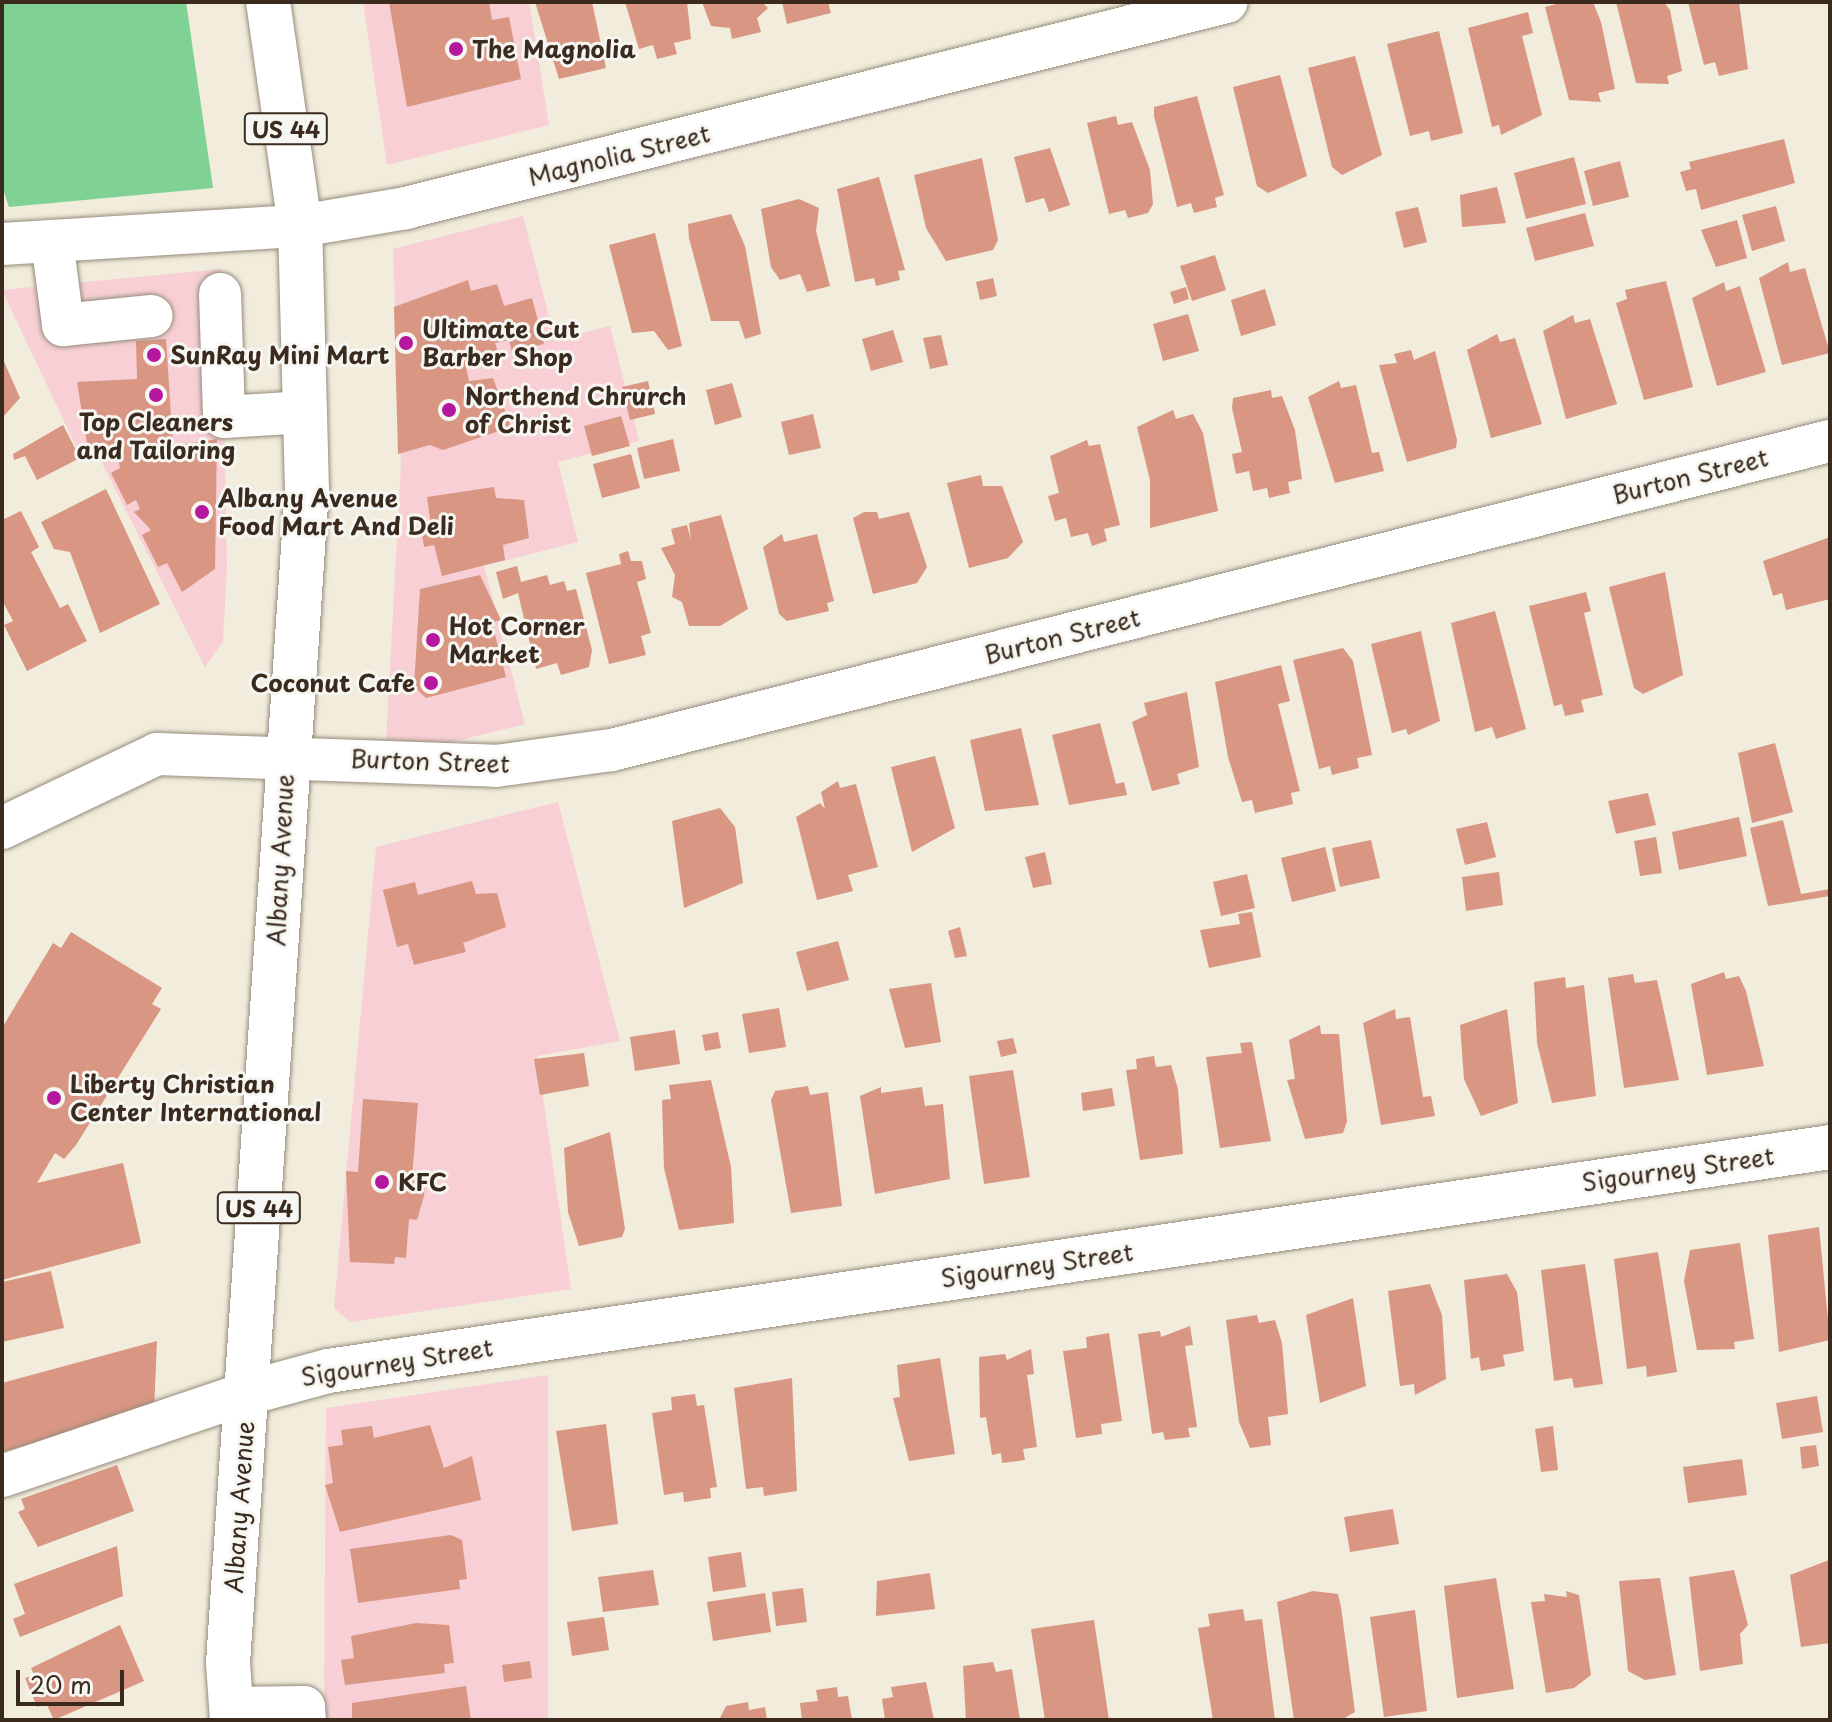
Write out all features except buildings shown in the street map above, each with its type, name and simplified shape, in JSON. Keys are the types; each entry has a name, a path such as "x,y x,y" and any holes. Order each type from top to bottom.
{"main road":[{"name":"Albany Avenue","path":"231,1714 286,754 303,557 306,412 300,226 268,2"},
{"name":"Sigourney Street","path":"247,1393 328,1371 1830,1147"}],"street":[{"name":"Magnolia Street","path":"2,244 300,226 406,208 1227,2"},
{"path":"52,241 63,325 152,316"},
{"path":"220,294 224,417 306,412"},
{"name":"Burton Street","path":"2,828 146,756 286,754 496,766 598,752 1830,441"},
{"path":"2,1476 247,1393"},
{"path":"231,1714 304,1707 305,1720"}],"shaded area":[{"path":"363,2 529,2 549,125 387,165"},
{"path":"523,216 555,340 610,326 639,441 558,462 578,542 484,566 525,724 403,754 386,741 401,464 393,249"},
{"path":"221,269 227,565 223,641 205,667 98,455 81,457 2,290"},
{"path":"558,802 620,1041 537,1056 571,1289 351,1322 334,1308 376,847"},
{"path":"548,1375 548,1720 324,1720 326,1408"}],"green space":[{"path":"2,2 186,2 213,188 9,207 2,186"}],"place":[{"name":"The Magnolia","path":"456,49"},
{"name":"Ultimate Cut Barber Shop","path":"406,343"},
{"name":"SunRay Mini Mart","path":"154,355"},
{"name":"Top Cleaners and Tailoring","path":"156,395"},
{"name":"Northend Chrurch of Christ","path":"449,410"},
{"name":"Albany Avenue Food Mart And Deli","path":"202,512"},
{"name":"Hot Corner Market","path":"433,640"},
{"name":"Coconut Cafe","path":"431,683"},
{"name":"Liberty Christian Center International","path":"54,1098"},
{"name":"KFC","path":"382,1182"}]}
